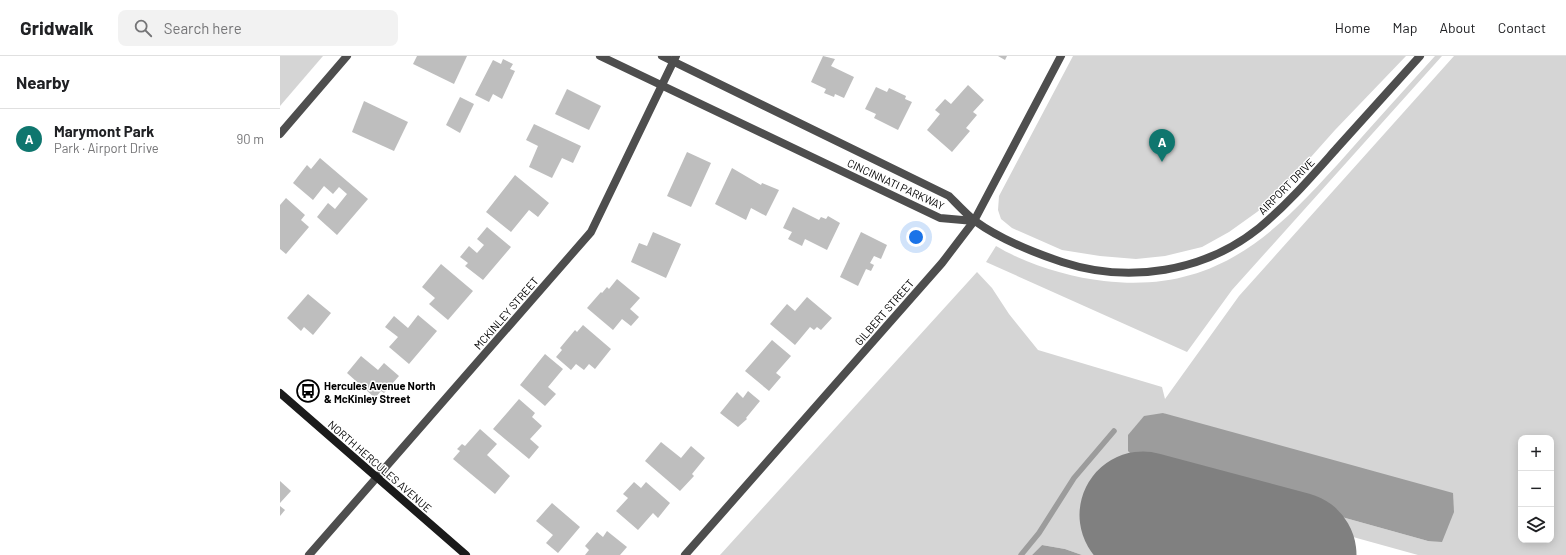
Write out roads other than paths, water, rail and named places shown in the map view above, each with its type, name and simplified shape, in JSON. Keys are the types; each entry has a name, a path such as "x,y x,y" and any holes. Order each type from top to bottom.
{"street":[{"path":"280,134 347,56"},
{"name":"CINCINNATI PARKWAY","path":"600,56 660,86 940,218 974,220"},
{"name":"CINCINNATI PARKWAY","path":"662,56 674,59 949,196 974,220"},
{"name":"GILBERT STREET","path":"685,555 942,263 974,220 1061,56"},
{"name":"AIRPORT DRIVE","path":"974,220 1006,240 1044,256 1082,269 1123,273 1158,271 1177,268 1220,252 1258,228 1293,197 1420,56"},
{"name":"MCKINLEY STREET","path":"309,555 591,232 674,59"},
{"name":"NORTH HERCULES AVENUE","path":"280,393 466,555"}],"waterway":[{"path":"1021,555 1039,533 1074,478 1114,431"}],"place":[{"name":"Marymont Park","path":"1162,162"},
{"name":"Hercules Avenue North & McKinley Street","path":"308,391"}]}
